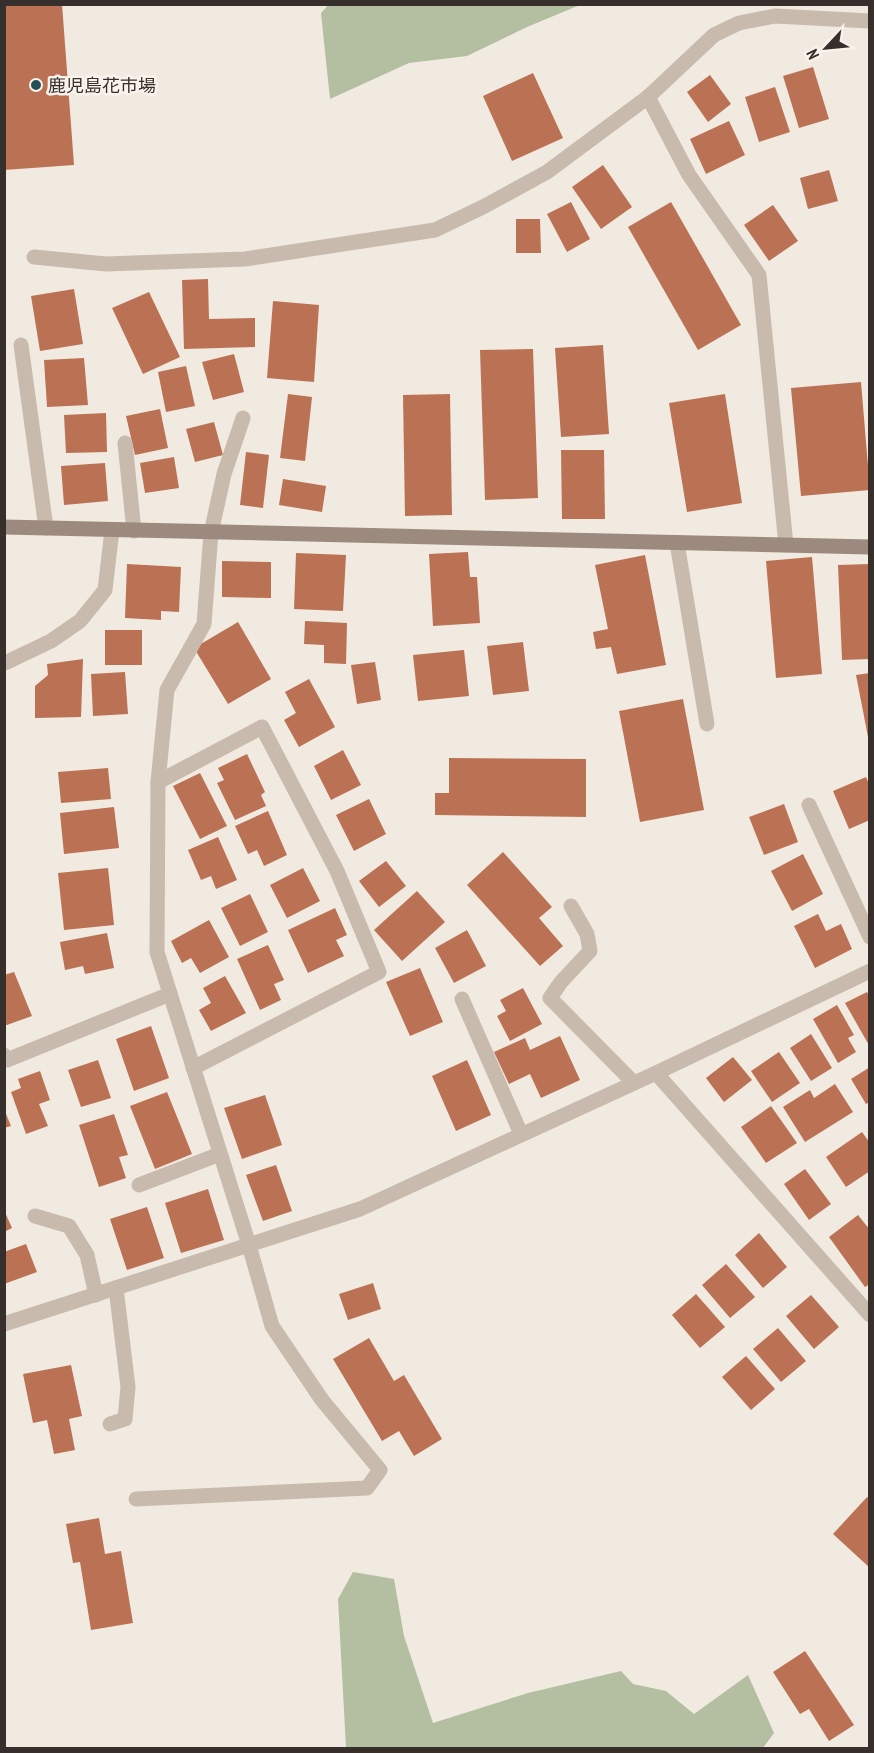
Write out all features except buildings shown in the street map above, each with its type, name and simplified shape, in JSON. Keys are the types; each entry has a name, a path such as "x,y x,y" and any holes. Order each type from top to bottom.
{"street":[{"path":"34,257 106,264 245,259 435,230 547,172 648,97 714,36 739,23 776,16 870,21"},
{"path":"648,97 689,176 759,275 786,545"},
{"path":"21,345 46,528"},
{"path":"136,1499 367,1488 380,1470 322,1400 272,1326 249,1245 157,952 158,782 167,690 204,624 212,533 225,474 243,418"},
{"path":"125,443 134,531"},
{"path":"4,527 870,547"},
{"path":"5,663 51,641 80,621 105,590 112,530"},
{"path":"677,543 707,724"},
{"path":"158,782 262,727 337,871 379,972 194,1068"},
{"path":"809,805 870,937"},
{"path":"572,906 587,934 590,951 561,982 550,998 634,1083"},
{"path":"4,1324 360,1209 656,1073 870,971"},
{"path":"4,1055 7,1060 170,994"},
{"path":"462,999 522,1134"},
{"path":"656,1073 867,1310"},
{"path":"139,1185 220,1154"},
{"path":"35,1215 69,1226 87,1255 96,1295"},
{"path":"110,1424 125,1419 128,1387 116,1288"}],"green space":[{"path":"329,4 580,5 467,56 409,63 330,99 321,13"},
{"path":"353,1572 394,1579 404,1636 433,1723 528,1693 621,1671 633,1684 666,1691 694,1714 748,1675 774,1733 763,1748 346,1748 338,1599"}],"place":[{"name":"鹿児島花市場","path":"36,85"}]}
